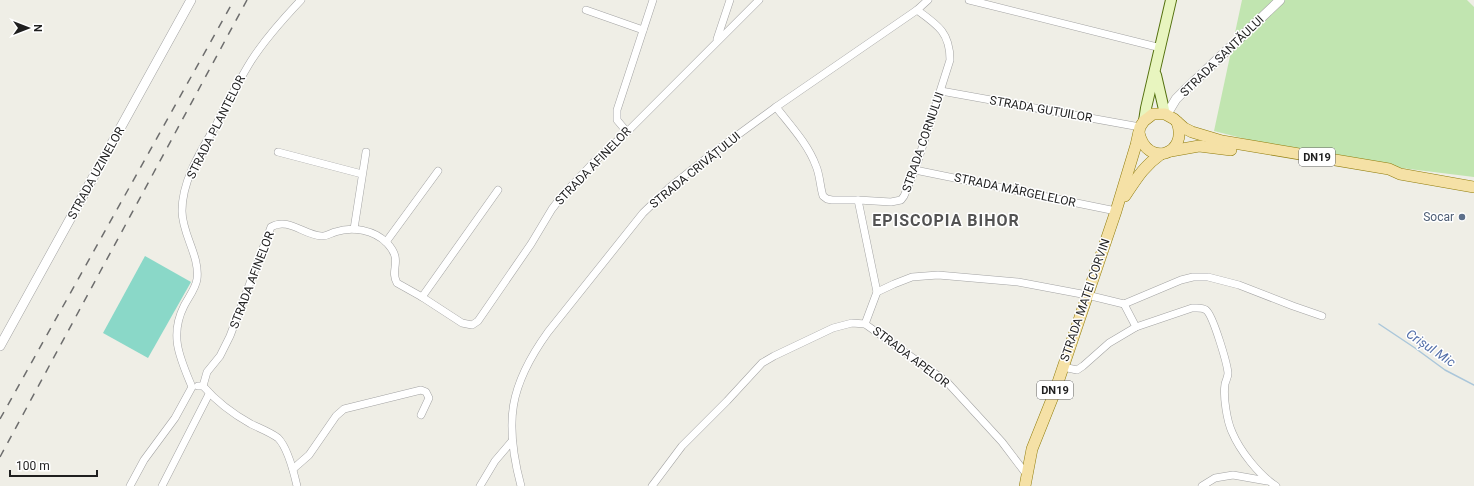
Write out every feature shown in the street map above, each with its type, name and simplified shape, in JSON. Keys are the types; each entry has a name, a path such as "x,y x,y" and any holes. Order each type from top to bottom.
{"main road":[{"name":"STRADA MATEI CORVIN","path":"1026,481 1032,449 1117,209 1156,70 1171,0"},
{"name":"STRADA MATEI CORVIN","path":"1156,70 1158,90 1166,114"},
{"path":"1166,114 1153,114 1141,127 1142,144 1146,149 1156,154 1166,153"},
{"name":"DN19","path":"1166,114 1184,128 1192,132 1222,141 1389,169 1400,174 1474,187"},
{"name":"DN19","path":"1166,153 1175,148 1180,137 1177,122"},
{"name":"DN19","path":"1166,153 1190,146 1208,146 1388,176 1400,174"},
{"name":"STRADA MATEI CORVIN","path":"1117,209 1139,173 1150,162 1166,153"}],"street":[{"name":"STRADA UZINELOR","path":"0,346 191,0"},
{"name":"STRADA PLANTELOR","path":"192,387 180,356 176,337 180,316 197,279 194,258 183,222 182,212 186,187 191,172 204,145 252,60 270,36 301,0"},
{"path":"627,132 617,120 616,115 653,0"},
{"path":"716,41 730,0"},
{"name":"STRADA AFINELOR","path":"202,386 207,372 220,356 230,336 271,228 276,224 283,224 323,237 344,230 354,229 370,232 386,242 395,256 396,261 394,273 397,283 462,323 472,324 478,321 531,244 559,200 594,162 627,132 716,41 759,0"},
{"name":"STRADA CRIVĂȚULUI","path":"521,486 513,454 512,412 515,394 526,366 536,348 548,332 643,213 669,188 776,106 917,10 928,0"},
{"path":"969,0 1161,48"},
{"name":"STRADA SANTĂULUI","path":"1166,114 1180,95 1280,0"},
{"path":"586,10 643,30"},
{"name":"STRADA CORNULUI","path":"776,106 813,160 817,168 823,196 832,200 892,202 901,200 915,170 950,60 950,49 947,37 940,29 917,10"},
{"name":"STRADA GUTUILOR","path":"941,91 1141,127"},
{"path":"278,152 362,174"},
{"path":"354,229 366,152"},
{"name":"STRADA MĂRGELELOR","path":"915,170 1117,209"},
{"path":"386,242 438,171"},
{"path":"422,297 498,190"},
{"path":"858,200 877,292 865,324"},
{"path":"877,292 912,277 938,275 1018,282 1087,295 1124,304 1181,280 1193,277 1208,277 1239,285 1322,316"},
{"path":"1124,304 1136,327"},
{"path":"1062,367 1077,370 1109,343 1136,327 1192,308 1207,310 1213,318 1228,374 1225,385 1226,402 1232,432 1242,450 1267,481"},
{"name":"STRADA APELOR","path":"652,486 682,446 762,363 833,328 852,323 865,324 947,382 1002,442 1026,481"},
{"path":"130,486 144,460 175,418 192,387 202,386 209,394 242,419 278,438 282,443 294,469 297,486"},
{"path":"294,469 309,455 336,416 344,409 421,390 426,392 429,398 421,415"},
{"path":"162,486 209,394"},
{"path":"480,486 495,461 512,441"},
{"path":"1202,486 1215,478 1233,475 1267,481 1276,486"}],"green space":[{"path":"1242,0 1467,0 1474,7 1474,177 1385,166 1297,152 1214,131"}],"shaded area":[{"path":"145,256 191,282 148,358 103,333"}],"waterway":[{"name":"Crișul Mic","path":"1379,324 1445,370 1474,385"}],"railway":[{"path":"0,419 234,0"},
{"path":"0,457 247,0"}],"place":[{"name":"Socar","path":"1462,217"}],"district":[{"name":"EPISCOPIA BIHOR","path":"946,220"}]}
